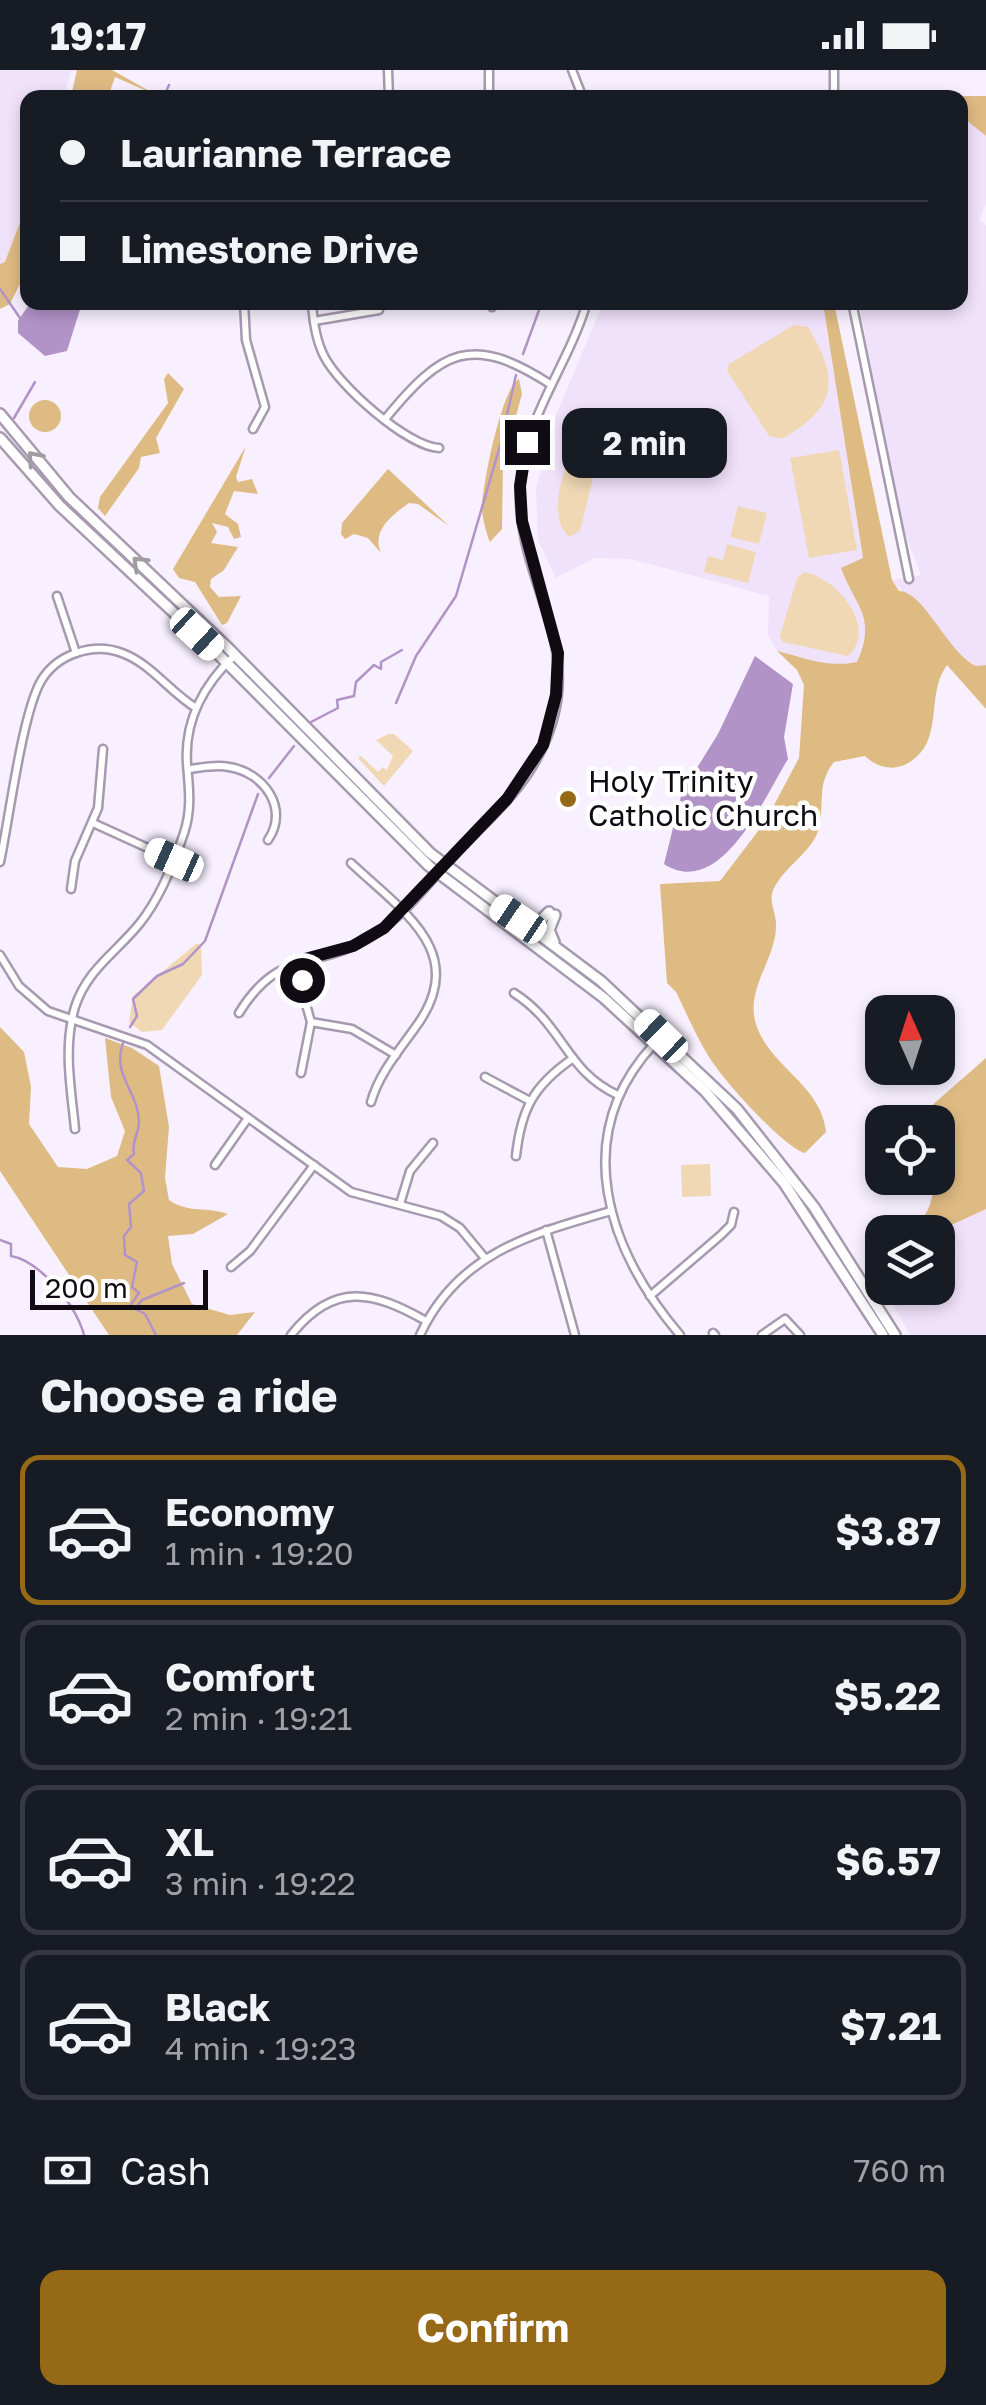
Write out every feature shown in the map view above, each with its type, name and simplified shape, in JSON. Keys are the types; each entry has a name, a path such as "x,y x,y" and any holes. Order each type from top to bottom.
{"main road":[{"path":"0,416 70,497 441,870 658,1040 765,1158 828,1246 883,1335"},
{"path":"0,438 60,506 231,659"},
{"path":"441,870 558,948 764,1139 839,1244 896,1335"},
{"path":"518,919 538,923 552,913 549,932 558,948"}],"street":[{"path":"244,310 246,340 265,407 253,429"},
{"path":"313,310 324,355 334,373 418,442 440,448"},
{"path":"314,321 379,310"},
{"path":"239,1014 266,979 294,962 362,942 401,910 528,772 546,737 556,695 554,626 528,550 520,503 527,442 584,310"},
{"path":"854,310 909,579"},
{"path":"386,418 422,374 460,354 498,356 550,384"},
{"path":"57,596 76,652"},
{"path":"0,862 35,693 52,668 76,652 101,648 128,655 196,708"},
{"path":"75,1129 68,1050 71,1021 92,973 146,916 174,860 189,812 187,745 196,708 231,659"},
{"path":"71,889 75,862 92,823 103,749"},
{"path":"188,769 232,767 259,780 276,812 276,824 268,840"},
{"path":"92,823 174,860"},
{"path":"351,864 401,910 429,943 437,980 430,1007 396,1055 371,1102"},
{"path":"0,955 26,994 48,1012 135,1039 358,1196 400,1204 451,1222 484,1257"},
{"path":"294,962 311,1022 301,1074"},
{"path":"514,993 550,1021 588,1078 618,1096"},
{"path":"311,1022 352,1028 396,1055"},
{"path":"658,1040 618,1096 604,1152 611,1211 650,1296 680,1335"},
{"path":"516,1156 528,1100 543,1081 572,1059"},
{"path":"485,1077 528,1100"},
{"path":"215,1165 248,1118"},
{"path":"400,1204 414,1162 433,1143"},
{"path":"230,1267 250,1251 314,1165"},
{"path":"420,1335 451,1285 484,1257 546,1230 611,1211"},
{"path":"650,1296 721,1234 731,1224 734,1212"},
{"path":"546,1230 575,1335"},
{"path":"292,1335 320,1306 353,1296 384,1298 426,1321"},
{"path":"762,1335 785,1319 800,1335"},
{"path":"770,1328 776,1335"}],"shaded area":[{"path":"0,70 71,70 66,90 20,90 20,224 5,263 0,264"},
{"path":"77,70 112,70 148,90 115,77 110,90 73,90"},
{"path":"968,96 986,96 986,136 968,121"},
{"path":"968,121 986,136 986,204 979,220 986,225 986,665 976,666 954,651 892,580 921,575 901,523 860,310 968,310"},
{"path":"20,222 20,284 10,304 0,309 0,264 5,262"},
{"path":"25,310 80,310 67,351 45,356 18,333 18,321"},
{"path":"600,310 824,310 863,559 848,586 865,612 867,628 857,662 822,666 777,651 768,635 769,596 631,559 595,558 556,578 538,540 536,488 555,418"},
{"path":"824,310 835,310 892,580 899,591 918,601 965,659 976,666 986,665 986,709 947,665 938,685 929,739 918,756 896,767 880,766 865,756 834,762 823,786 816,836 774,889 774,939 757,987 754,1011 763,1039 805,1088 822,1115 826,1132 805,1153 771,1128 723,1076 705,1050 676,992 667,983 660,884 720,881 765,822 799,758 804,685 797,670 777,651 835,664 857,662 865,622 841,568 863,558"},
{"path":"794,325 808,327 818,346 825,363 828,391 814,416 782,439 769,436 727,371 729,364"},
{"path":"168,373 184,389 156,438 160,453 141,457 139,468 105,516 98,508 100,497 168,403 164,379"},
{"path":"519,379 522,394 503,463 502,529 490,542 482,509 486,478 506,400"},
{"path":"45,400 56,405 61,416 56,427 45,432 34,427 29,416 34,405"},
{"path":"591,426 601,432 602,442 580,531 569,537 558,515 560,487 576,434"},
{"path":"246,446 236,477 238,482 252,479 258,494 234,491 225,514 238,524 241,537 234,539 228,527 212,523 217,532 211,543 238,547 224,570 211,579 210,587 219,597 241,596 227,623 222,625 195,582 179,578 173,569"},
{"path":"839,450 857,550 809,558 790,458"},
{"path":"388,469 449,526 418,504 409,503 381,531 381,553 368,538 354,534 345,539 341,534 342,523"},
{"path":"738,506 767,513 759,544 730,537"},
{"path":"727,544 756,552 748,583 704,572 708,556 723,560"},
{"path":"804,572 829,583 850,605 859,632 848,656 783,642 780,636 797,578"},
{"path":"755,656 793,684 784,737 788,759 739,839 722,857 704,868 685,872 664,864 682,792 718,734"},
{"path":"394,734 413,751 384,786 358,758 361,756 378,772 383,767 387,770 393,756 376,740"},
{"path":"196,944 201,944 202,975 162,1030 142,1032 129,1022 133,996"},
{"path":"0,1027 24,1052 31,1087 29,1124 58,1167 87,1169 117,1156 125,1131 111,1097 105,1038 132,1048 159,1066 169,1127 165,1178 169,1200 184,1207 228,1214 193,1234 168,1236 172,1264 192,1304 230,1315 255,1312 237,1335 109,1335 0,1171"},
{"path":"986,1058 986,1209 955,1223 955,1215 925,1215 932,1195 955,1195 955,1105 932,1105"},
{"path":"710,1164 711,1196 682,1197 681,1165"},
{"path":"986,1202 986,1335 910,1335 893,1305 955,1305 954,1215"}],"waterway":[{"path":"167,90 169,85"},
{"path":"0,289 20,318"},
{"path":"523,354 539,310"},
{"path":"396,703 416,656 456,596 500,446 516,375"},
{"path":"14,418 35,382"},
{"path":"311,722 338,708 337,700 354,696 356,682 374,665 381,669 381,662 402,650"},
{"path":"269,778 294,746"},
{"path":"130,1027 137,1016 133,999 157,976 183,964 205,941 258,794"},
{"path":"123,1043 120,1064 139,1122 134,1154 127,1160 141,1173 144,1191 129,1204 131,1227 124,1236 125,1255 137,1262 132,1287 139,1293 130,1306 145,1314 156,1335"},
{"path":"0,1240 11,1244 11,1256 34,1266 55,1286 84,1335"},
{"path":"137,1306 142,1300 184,1283"}],"place":[{"name":"Holy Trinity Catholic Church","path":"568,799"}],"route":[{"path":"302,980 294,962 353,946 384,928 507,799 543,745 556,695 558,653 554,626 522,521 520,486 527,442"}]}
